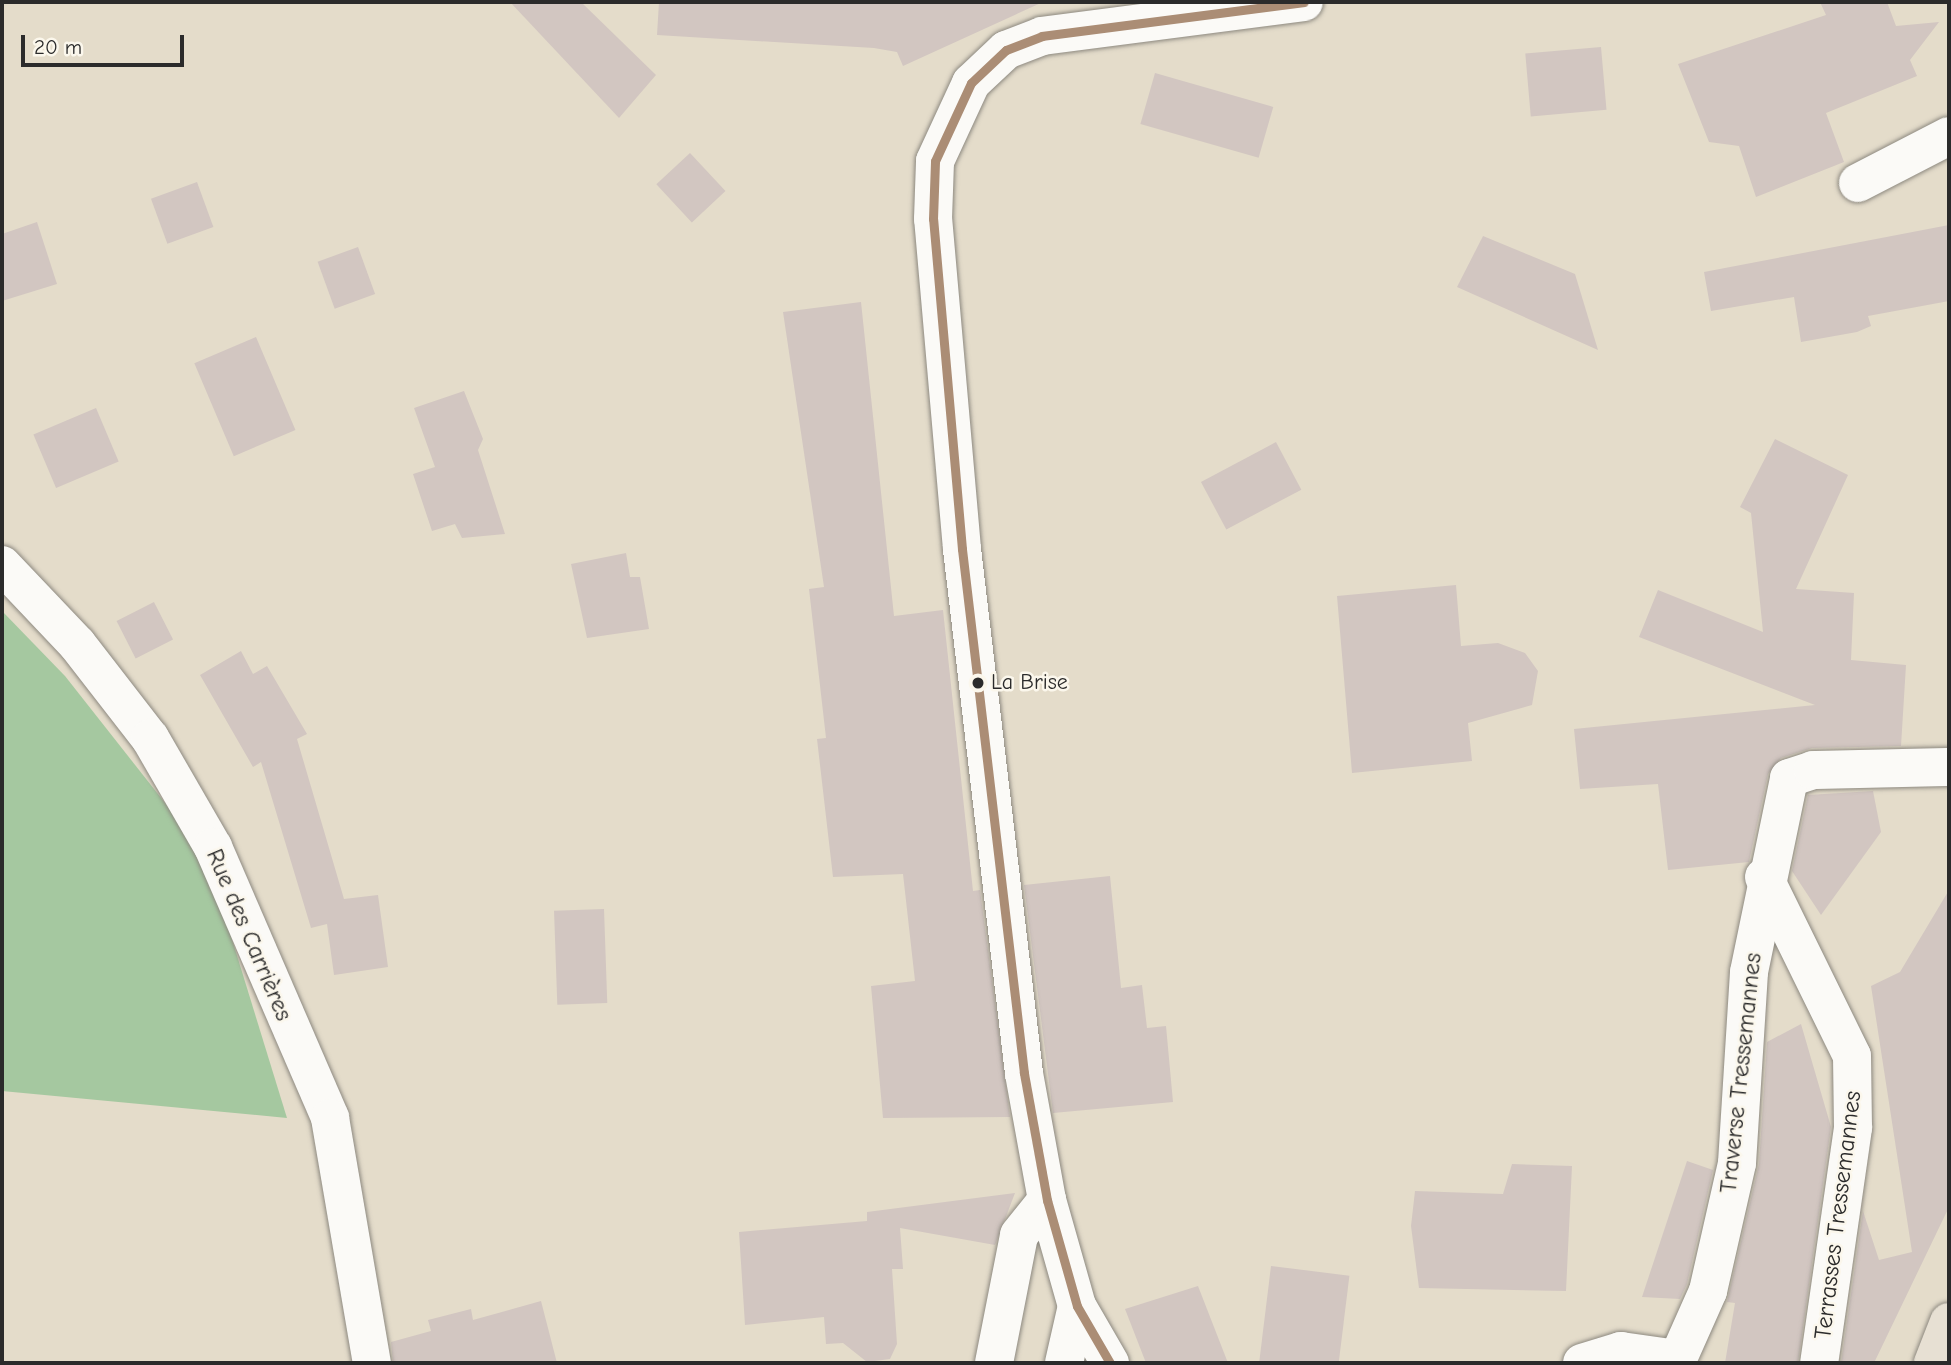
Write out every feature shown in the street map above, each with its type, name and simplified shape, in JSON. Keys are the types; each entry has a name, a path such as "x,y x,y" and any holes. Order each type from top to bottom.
{"main road":[{"path":"1933,1363 1949,1322"}],"street":[{"path":"1110,1363 1077,1306 1047,1200 1024,1073 963,562 933,219 935,161 971,83 1006,50 1042,36 1304,2"},
{"path":"1858,183 1949,136"},
{"name":"Rue des Carrières","path":"2,565 77,644 150,738 213,847 330,1118 372,1363"},
{"name":"Traverse Tressemannes","path":"1676,1361 1708,1291 1737,1163 1749,972 1764,877 1789,778 1813,770 1949,767"},
{"name":"Terrasses Tressemannes","path":"1764,877 1853,1056 1853,1128 1819,1363"},
{"path":"994,1363 1019,1235 1047,1200"},
{"path":"1065,1363 1077,1306"},
{"path":"1582,1363 1621,1352 1676,1361"}],"green space":[{"path":"2,611 65,676 206,855 287,1118 2,1091"}],"building":[{"path":"510,2 581,2 656,75 619,118"},
{"path":"659,2 1043,2 903,66 897,52 874,48 657,35"},
{"path":"1820,2 1887,2 1896,26 1939,22 1910,60 1917,76 1826,113 1844,162 1756,197 1739,146 1709,142 1678,64 1826,15"},
{"path":"1601,47 1606,110 1531,116 1525,54"},
{"path":"1155,73 1273,107 1259,158 1140,124"},
{"path":"690,153 725,191 692,222 656,184"},
{"path":"197,182 213,227 167,244 151,199"},
{"path":"37,222 57,284 2,301 2,234"},
{"path":"1949,225 1949,301 1868,316 1871,326 1857,332 1801,342 1794,297 1711,311 1704,272"},
{"path":"1483,236 1575,274 1598,350 1457,287"},
{"path":"358,247 375,294 335,309 318,262"},
{"path":"861,302 894,616 943,610 973,891 980,890 1010,1117 883,1118 871,986 915,981 903,874 833,877 817,739 826,738 809,589 824,587 783,312"},
{"path":"256,337 295,430 234,456 194,363"},
{"path":"464,391 483,439 478,450 505,534 462,538 455,524 432,531 413,474 435,467 414,408"},
{"path":"96,408 119,461 56,488 33,435"},
{"path":"1775,439 1848,475 1796,589 1854,593 1851,660 1906,665 1901,746 1812,748 1781,758 1768,774 1749,862 1668,870 1658,784 1580,789 1574,729 1815,705 1639,637 1658,590 1763,632 1751,513 1740,507"},
{"path":"1276,442 1301,490 1226,530 1201,482"},
{"path":"626,553 630,577 640,577 649,629 587,638 571,564"},
{"path":"1456,585 1461,646 1498,643 1525,653 1538,671 1532,705 1468,723 1472,761 1352,773 1337,596"},
{"path":"154,602 173,639 136,658 117,621"},
{"path":"241,651 253,674 267,666 307,734 297,739 344,899 378,895 388,967 334,975 327,924 311,928 261,762 253,767 200,675"},
{"path":"1873,791 1881,832 1821,915 1792,871 1808,795"},
{"path":"1110,876 1121,988 1142,985 1147,1028 1166,1026 1173,1102 1053,1113 1024,885"},
{"path":"1949,890 1949,1207 1874,1363 1841,1363 1863,1211 1879,1260 1912,1252 1871,986 1900,972"},
{"path":"604,909 607,1003 557,1005 554,911"},
{"path":"1801,1024 1831,1127 1798,1363 1725,1363 1735,1303 1727,1302 1759,1164 1767,1042"},
{"path":"1687,1161 1713,1170 1687,1284 1680,1299 1642,1297"},
{"path":"1512,1164 1572,1166 1566,1291 1419,1288 1411,1226 1415,1191 1503,1194"},
{"path":"1015,1193 995,1245 900,1228 903,1269 892,1269 897,1344 890,1359 867,1362 843,1343 826,1344 824,1317 745,1325 739,1232 867,1221 867,1212"},
{"path":"1271,1266 1349,1276 1339,1363 1259,1363"},
{"path":"1198,1286 1228,1363 1146,1363 1125,1309"},
{"path":"541,1301 557,1363 393,1363 391,1342 431,1331 428,1320 471,1309 473,1320"}],"transit line":[{"path":"1110,1363 1077,1306 1047,1200 1024,1073 962,549 933,219 935,161 971,83 1006,50 1042,36 1304,2"}],"place":[{"name":"La Brise","path":"978,683"}]}
